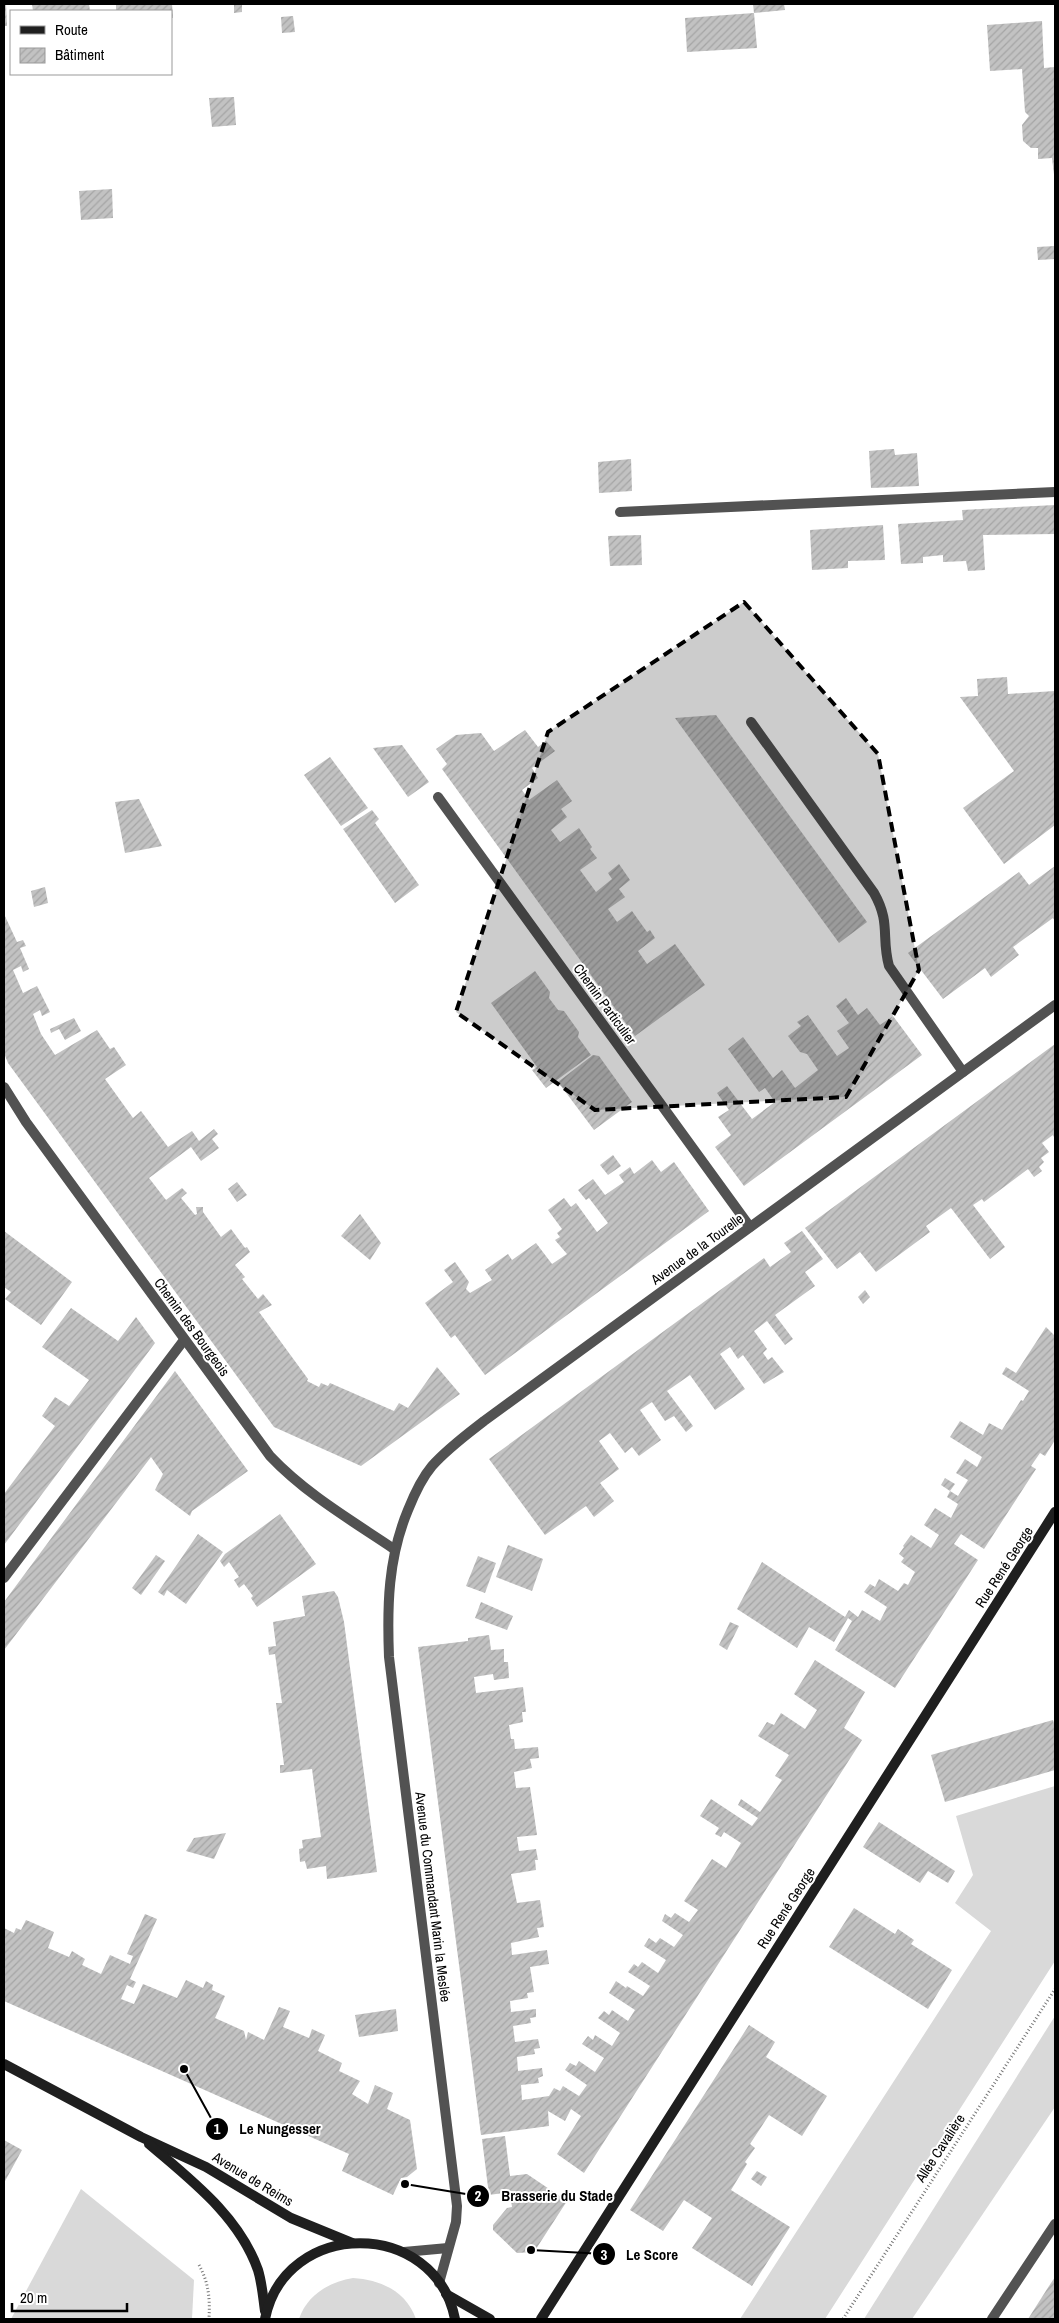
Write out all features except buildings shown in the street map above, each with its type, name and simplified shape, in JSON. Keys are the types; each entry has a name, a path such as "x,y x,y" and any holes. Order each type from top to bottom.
{"street":[{"path":"620,512 1055,492"},
{"path":"750,722 874,893 884,912 886,955 890,966 963,1072"},
{"name":"Chemin Particulier","path":"438,797 750,1227"},
{"name":"Avenue de la Tourelle","path":"394,1549 418,1487 431,1468 442,1456 484,1421 1055,1005"},
{"name":"Chemin des Bourgeois","path":"4,1087 26,1122 184,1340 245,1423 284,1471 323,1502 394,1549"},
{"path":"4,1578 184,1340"},
{"name":"Rue René George","path":"541,2319 1055,1512"},
{"name":"Avenue du Commandant Marin la Meslée","path":"394,1549 388,1602 389,1657 457,2206 456,2222 439,2282"},
{"name":"Avenue de Reims","path":"4,2064 141,2137 206,2167 291,2218 352,2243"},
{"name":"Avenue de Reims","path":"141,2137 206,2195 238,2230 258,2271 265,2317"},
{"path":"992,2319 1055,2224"},
{"name":"Avenue de Reims","path":"265,2317 276,2290 293,2269 320,2251 352,2243 378,2244 404,2252 421,2264 439,2282 446,2294 455,2319"},
{"path":"404,2252 448,2248"},
{"path":"446,2294 490,2319"}],"path":[{"name":"Allée Cavalière","path":"843,2319 1055,1989"},
{"path":"199,2265 205,2276 210,2297 209,2319"}],"highlighted area":[{"path":"744,602 878,754 919,970 846,1097 595,1110 456,1012 548,732"}],"shaded area":[{"path":"1055,1786 1055,1961 825,2319 740,2319 991,1931 955,1903 973,1875 956,1816"},
{"path":"1055,2016 1055,2107 912,2319 864,2319"},
{"path":"81,2189 194,2280 192,2319 11,2319"},
{"path":"353,2278 383,2284 399,2294 412,2309 416,2319 299,2319 307,2303 320,2291 327,2286"}],"place":[{"name":"Le Nungesser","path":"184,2069"},
{"name":"Brasserie du Stade","path":"405,2184"},
{"name":"Le Score","path":"531,2250"}]}
